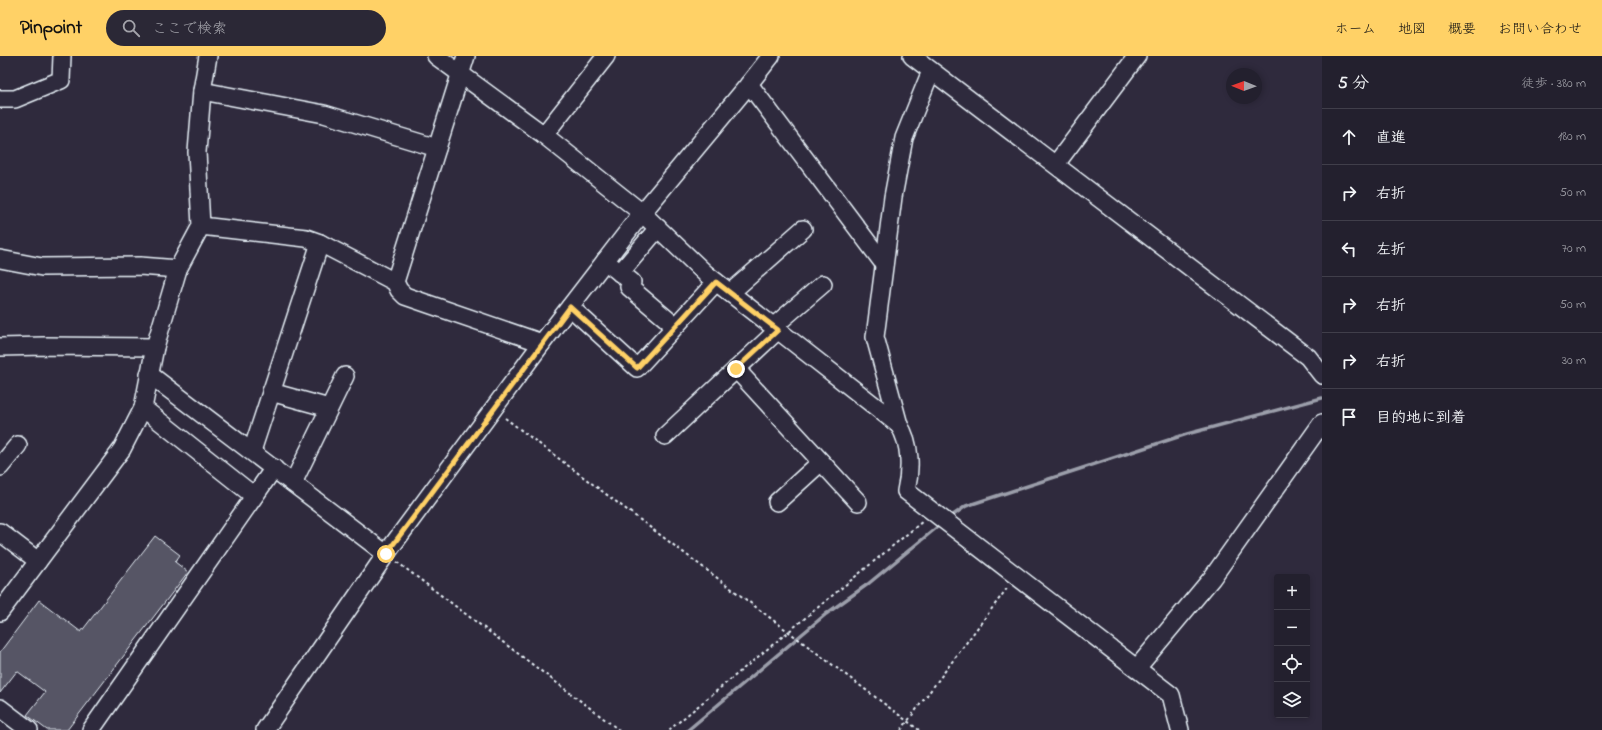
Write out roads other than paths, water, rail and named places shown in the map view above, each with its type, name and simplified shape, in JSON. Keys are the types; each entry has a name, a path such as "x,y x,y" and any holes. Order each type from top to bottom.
{"street":[{"path":"0,99 15,99 61,80 62,56"},
{"path":"0,612 122,449 143,408 155,347 178,269 201,226 197,152 202,91 208,56"},
{"path":"436,56 460,75 544,134 642,213 716,282 899,425"},
{"path":"394,282 466,56"},
{"path":"544,134 606,56"},
{"path":"265,730 386,554 542,343 642,213 771,56"},
{"path":"912,56 1056,164 1296,350 1308,357 1322,375"},
{"path":"1056,164 1137,56"},
{"path":"931,71 904,138 893,197 875,337 899,425 903,432 908,451 909,480 906,491 1171,695 1180,730"},
{"path":"749,84 884,264"},
{"path":"202,91 324,114 437,148"},
{"path":"201,226 300,237 320,243 394,282 405,296 542,343"},
{"path":"620,273 658,228"},
{"path":"730,293 803,229"},
{"path":"252,452 320,243"},
{"path":"0,259 42,267 140,266 178,269"},
{"path":"605,261 632,282 629,287 675,326"},
{"path":"570,307 637,368 716,282"},
{"path":"665,436 736,369 775,328 823,284"},
{"path":"0,347 155,347"},
{"path":"736,369 858,502"},
{"path":"149,374 386,554"},
{"path":"293,483 345,376"},
{"path":"271,392 329,408"},
{"path":"143,408 254,496"},
{"path":"1137,668 1212,578 1322,423"},
{"path":"0,467 18,445"},
{"path":"777,502 821,462"},
{"path":"91,730 274,468"},
{"path":"0,532 38,561"},
{"path":"0,708 29,730"}],"waterway":[{"path":"949,518 966,506 1187,434 1322,398"},
{"path":"688,730 826,614 868,584 941,524"}]}
